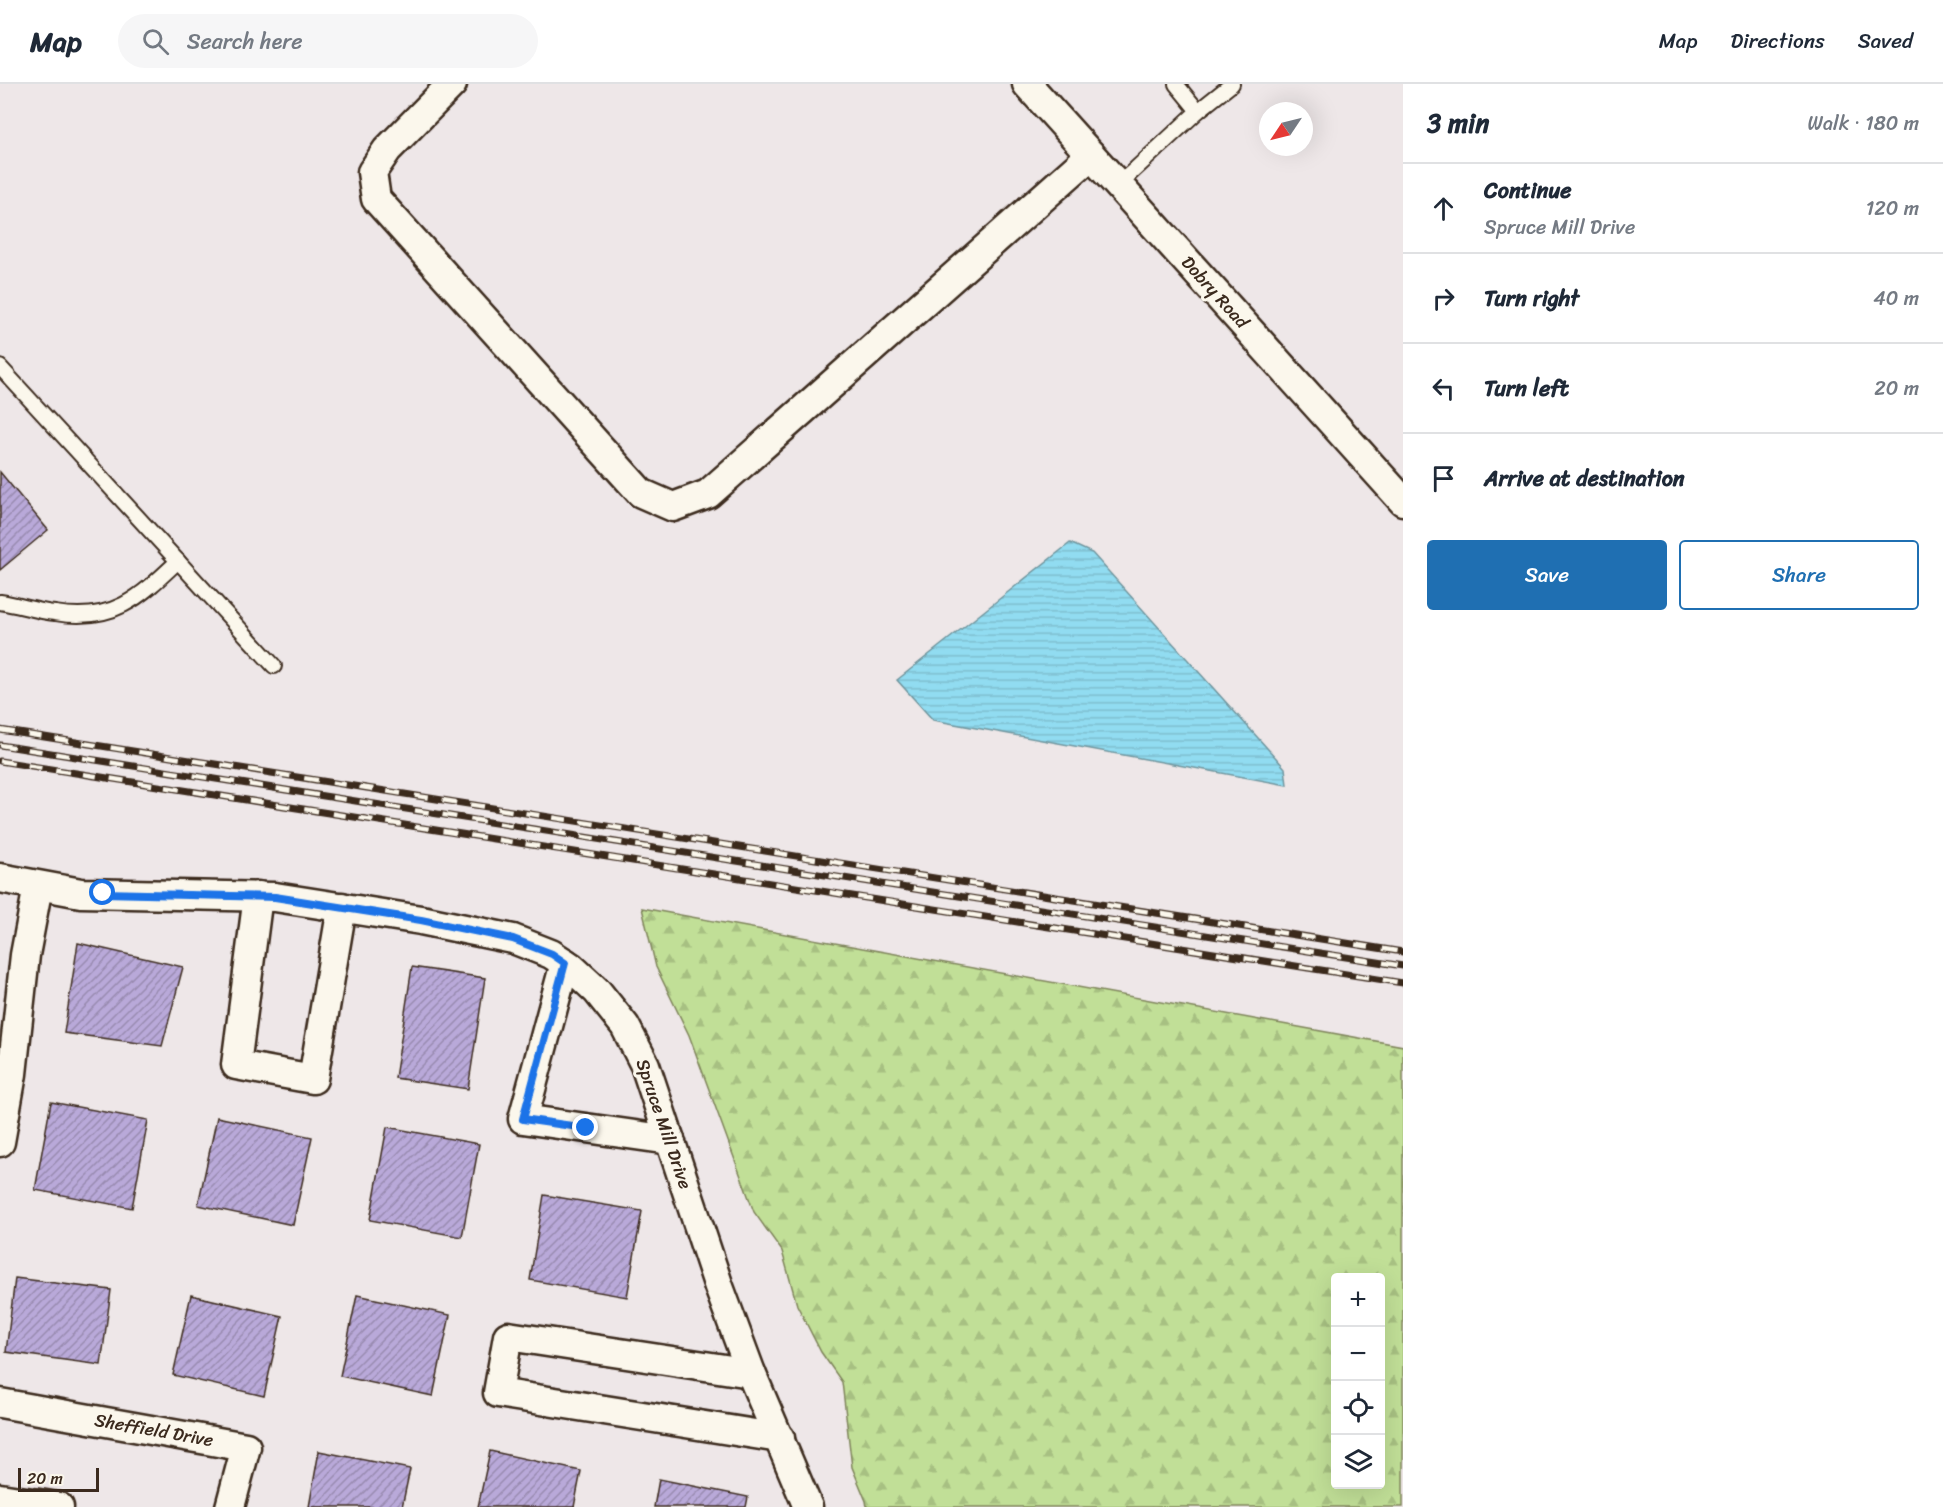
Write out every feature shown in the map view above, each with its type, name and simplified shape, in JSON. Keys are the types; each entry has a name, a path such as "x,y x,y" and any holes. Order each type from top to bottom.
{"street":[{"path":"452,84 387,150 372,172 375,199 641,494 673,507 708,494 1091,155"},
{"name":"Dobry Road","path":"1027,84 1403,501"},
{"name":"Spruce Mill Drive","path":"0,878 81,893 258,896 342,907 513,939 552,954 565,963 597,991 625,1026 645,1065 719,1287 751,1373 808,1507"},
{"path":"0,1142 6,1074 38,886"},
{"path":"258,896 236,1065 314,1079 342,907"},
{"path":"565,963 523,1119 670,1140"},
{"path":"751,1373 508,1336 498,1393 780,1438"},
{"name":"Sheffield Drive","path":"0,1403 246,1447 230,1507"},
{"path":"0,1498 59,1507"}],"lane":[{"path":"1176,84 1198,111"},
{"path":"1118,185 1198,111 1232,84"},
{"path":"0,367 274,666"},
{"path":"0,602 55,614 90,616 123,606 150,587 178,561"}],"green space":[{"path":"642,908 1403,1046 1403,1507 867,1507 852,1467 842,1382 821,1352 797,1305 782,1251 754,1212 689,1035 656,967"}],"water":[{"path":"1070,543 1092,553 1285,768 1287,785 933,720 897,680"}],"building":[{"path":"0,472 48,530 0,570"},
{"path":"78,943 183,967 162,1046 64,1033"},
{"path":"412,967 485,978 468,1089 395,1078"},
{"path":"51,1102 148,1120 132,1208 35,1190"},
{"path":"217,1117 312,1137 293,1225 198,1205"},
{"path":"387,1127 479,1144 462,1237 370,1220"},
{"path":"544,1195 642,1211 627,1297 530,1280"},
{"path":"15,1278 111,1290 101,1365 6,1352"},
{"path":"191,1295 282,1316 264,1396 173,1375"},
{"path":"357,1295 450,1315 433,1396 340,1376"},
{"path":"319,1451 410,1469 402,1507 309,1507"},
{"path":"490,1451 581,1471 574,1507 478,1507"},
{"path":"659,1479 748,1497 746,1507 654,1507"}],"railway":[{"path":"0,730 1403,952"},
{"path":"0,745 1403,966"},
{"path":"0,761 1403,983"}],"route":[{"path":"103,893 275,897 421,920 513,939 552,954 565,963 523,1119 586,1128"}]}
